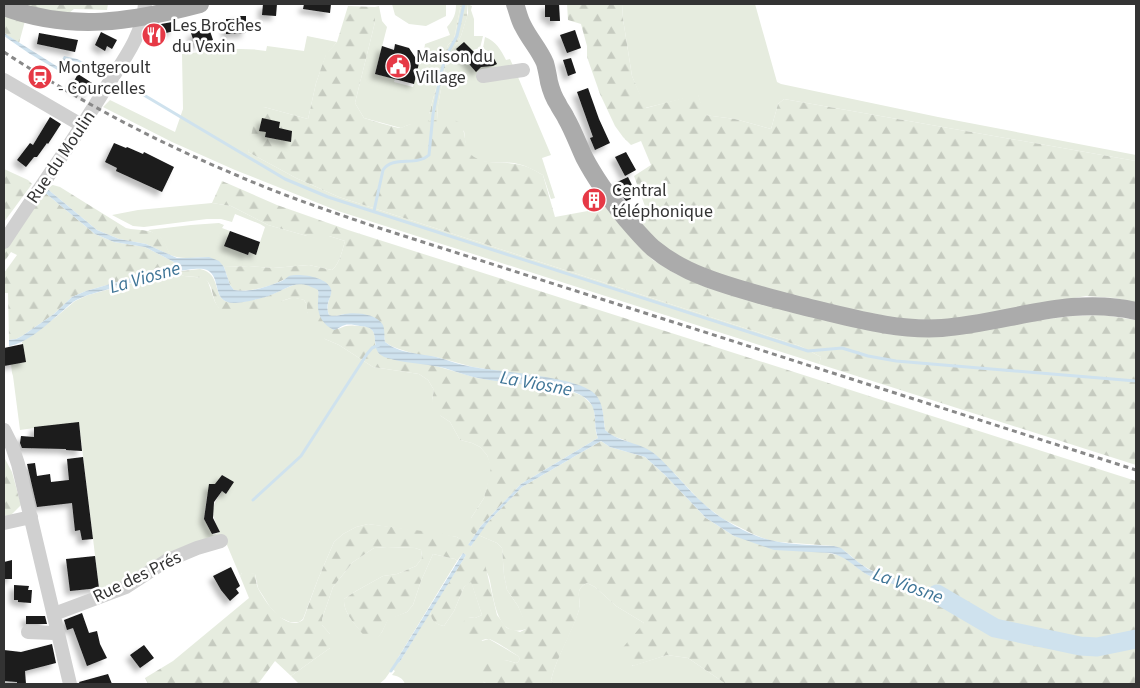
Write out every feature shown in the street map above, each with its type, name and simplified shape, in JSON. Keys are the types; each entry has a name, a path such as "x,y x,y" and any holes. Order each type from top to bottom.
{"main road":[{"path":"4,7 44,18 71,22 101,22 144,10 163,13 200,4"},
{"path":"515,4 521,24 538,48 545,64 558,105 587,162 611,200 642,238 653,248 683,268 722,283 812,308 888,325 927,328 957,326 1076,307 1106,306 1136,312"}],"street":[{"name":"Rue du Moulin","path":"4,242 83,126 136,39 144,10"},
{"path":"483,76 523,70"},
{"path":"4,80 83,126"},
{"path":"4,430 18,464 70,684"},
{"path":"4,523 31,517"},
{"name":"Rue des Prés","path":"54,614 126,586 166,561 221,541"},
{"path":"28,632 58,632"}],"green space":[{"path":"14,4 108,4 107,10 74,9 69,13 23,7"},
{"path":"392,4 446,4 446,16 426,26 409,24 395,15"},
{"path":"456,4 461,4 454,39 448,45 446,51 429,114 429,121 401,128 364,118 355,103 375,22 375,7 379,6 382,21 387,27 375,74 395,79 394,82 413,87 419,63 423,57 425,44 450,35 447,27 456,11"},
{"path":"461,4 467,4 467,17 461,36 446,63 437,120 429,121 429,114 443,58 448,45 454,39"},
{"path":"467,4 472,6 474,36 483,36 480,48 473,50 476,54 484,56 489,54 483,48 485,37 498,46 506,60 510,59 515,70 551,155 542,158 555,198 551,199 543,175 518,164 488,162 476,159 467,150 464,131 437,120 446,63 461,36 468,13"},
{"path":"567,4 622,4 632,76 646,108 698,94 705,115 735,119 771,129 778,104 784,99 1136,161 1136,303 1115,298 1086,296 951,321 883,318 721,277 667,252 634,218 646,209 634,176 651,165 641,141 631,145 615,126 600,94 587,57 587,46 581,24 568,20"},
{"path":"622,4 755,4 777,82 781,84 938,117 1136,155 1136,161 784,99 778,104 771,129 735,119 704,115 698,95 645,108 632,76"},
{"path":"348,6 375,7 375,22 355,103 364,118 401,128 406,125 431,120 448,119 458,122 463,130 467,148 474,157 489,162 523,165 543,175 555,217 593,210 604,204 653,260 676,274 697,283 791,311 887,334 936,337 1072,316 1103,315 1136,320 1136,465 819,364 821,357 800,346 339,197 296,178 248,152 256,111 264,107 308,119 316,83 326,54 337,42"},
{"path":"4,14 25,21 19,43 4,33"},
{"path":"307,36 337,42 326,55 316,83 308,119 264,107 248,152 296,178 339,197 800,346 821,357 819,364 338,211 235,170 172,142 103,107 110,100 175,132 183,109 182,54 234,49 266,51 267,46 304,51"},
{"path":"4,169 28,180 32,184 4,222"},
{"path":"222,181 277,205 348,230 1136,481 1136,684 726,684 688,658 667,655 633,666 619,652 644,623 616,606 595,587 587,583 579,591 579,610 554,671 551,680 554,684 489,684 480,678 486,662 505,660 516,663 520,659 508,649 489,639 474,645 468,644 463,640 461,630 463,622 468,617 475,618 482,615 471,582 464,587 454,611 444,626 434,622 430,612 466,555 463,553 457,561 433,554 413,605 407,612 388,620 378,638 366,638 352,620 344,605 344,599 383,576 397,574 416,566 422,558 421,550 415,548 387,547 374,548 353,562 333,587 322,619 322,625 330,634 332,642 330,648 291,676 275,661 258,684 148,684 145,678 173,661 249,598 240,576 242,573 255,574 257,586 262,596 283,619 297,623 303,620 334,542 343,534 356,527 368,524 457,537 474,548 484,560 497,615 507,628 520,632 526,629 518,606 507,590 502,548 497,543 478,535 522,487 601,441 610,447 645,457 706,518 734,536 838,555 870,576 930,595 956,610 940,592 877,573 859,563 838,547 768,540 723,519 702,503 675,474 627,441 610,435 605,430 602,408 563,381 473,367 436,357 418,355 391,346 385,342 383,329 344,314 332,317 329,315 328,305 331,289 289,277 263,288 234,290 230,285 224,267 249,266 273,268 309,265 332,270 339,260 345,241 329,236 307,236 268,225 231,206 212,203"},
{"path":"53,185 60,187 126,228 156,233 164,242 170,255 146,244 119,239 97,230 45,187"},
{"path":"43,191 95,234 114,242 145,247 175,264 72,297 54,314 22,336 9,340 8,293 4,293 4,273 17,255 11,252 4,262 4,249"},
{"path":"212,203 231,206 268,225 307,236 329,236 345,241 342,253 332,270 309,265 273,268 249,266 224,267 211,258 182,258 170,255 162,240 148,230 219,223 224,225 222,228 230,231 225,246 248,255 249,252 256,254 265,227 235,214 232,222 221,219 207,219 144,227 133,226 112,215 138,210"},
{"path":"200,269 207,271 211,275 220,296 228,302 238,303 262,298 293,285 304,284 318,289 318,303 338,329 351,325 370,328 375,336 375,345 477,378 567,390 583,396 594,407 598,438 521,484 481,526 475,535 468,528 471,518 484,498 491,468 487,455 480,447 460,440 450,422 433,408 434,390 428,380 419,374 373,367 339,345 325,339 316,333 310,323 307,305 304,300 297,298 287,299 270,307 252,312 230,313 224,311 216,304 207,281 202,278 184,276 174,272"},
{"path":"173,272 184,276 205,278 219,308 271,303 293,298 304,300 307,305 307,312 325,339 339,345 373,367 419,374 428,380 434,390 432,400 441,416 450,422 460,440 480,447 487,455 492,468 484,498 471,518 473,534 475,535 468,545 457,537 368,524 356,527 343,534 334,542 303,619 299,622 290,622 279,617 258,588 255,574 242,573 240,576 227,545 220,536 101,592 79,423 20,430 11,364 25,362 22,342 75,301 88,295","holes":["222,475 233,482 226,494 222,491 215,502 213,511 220,532 213,535 204,519 207,496"]},
{"path":"4,457 12,472 21,505 11,515 4,516"},
{"path":"478,535 497,543 502,548 507,590 518,606 527,626 526,629 516,631 508,628 502,622 495,604 489,577 471,546"},
{"path":"374,548 415,548 421,550 422,558 416,566 397,574 383,576 344,599 348,615 366,637 378,637 388,619 407,612 413,605 433,554 457,561 396,661 399,663 430,612 434,622 444,626 454,611 464,587 471,581 482,615 475,618 468,617 482,641 489,639 518,656 520,659 518,662 505,660 483,682 489,684 405,684 403,680 392,675 395,671 392,669 379,684 299,684 291,676 330,648 330,634 322,625 322,619 333,587 353,562"},
{"path":"587,583 595,587 616,606 644,623 632,666 667,655 688,658 726,684 554,684 551,680 554,671 579,610 579,591"}],"water":[{"path":"4,33 58,67 64,56 77,59 105,72 104,74 66,58 59,71 30,54 4,36"},
{"path":"45,187 97,230 119,239 146,244 177,258 209,257 219,261 224,267 230,285 234,290 246,291 269,286 294,275 313,277 324,281 331,289 327,307 329,315 335,316 350,313 376,318 383,325 385,342 397,349 468,366 556,379 586,388 595,394 600,402 605,430 617,438 644,447 656,455 704,504 735,526 762,538 778,542 841,548 868,569 940,592 959,604 956,610 934,596 877,579 864,573 837,555 774,550 734,536 706,518 645,457 610,447 601,441 522,487 489,521 471,546 468,545 481,526 521,484 598,438 594,411 589,401 579,394 569,391 478,378 440,367 388,358 377,351 374,335 368,327 344,325 334,330 327,325 319,311 318,290 310,286 294,285 263,298 234,303 222,299 212,273 207,270 198,269 184,270 130,283 78,299 34,335 9,346 9,340 22,336 54,314 72,297 175,264 145,247 114,242 95,234 43,191"},
{"path":"463,553 466,555 399,663 396,661"}],"building":[{"path":"263,4 277,4 276,16 262,15"},
{"path":"304,4 331,4 330,13 303,9"},
{"path":"545,4 559,4 560,21 550,21 550,17 545,17"},
{"path":"235,16 246,16 246,33 226,34 226,19 235,19"},
{"path":"172,22 174,31 158,35 156,25"},
{"path":"209,28 213,40 195,45 191,33"},
{"path":"575,30 581,48 567,53 560,35"},
{"path":"101,32 117,40 112,49 107,46 105,51 95,45"},
{"path":"39,33 78,40 75,52 37,44"},
{"path":"464,42 476,54 486,56 491,53 497,64 481,67 476,72 456,49"},
{"name":"Maison du Village","path":"395,44 409,48 419,63 414,84 375,74 382,46 394,50"},
{"path":"571,58 576,73 568,76 563,60"},
{"path":"78,74 92,83 87,94 71,86"},
{"path":"588,88 610,143 595,150 590,138 593,137 577,92"},
{"path":"50,117 61,124 48,144 26,167 17,160 30,143 33,145"},
{"path":"262,118 280,122 279,128 292,131 291,142 265,137 266,132 259,131"},
{"path":"114,143 143,154 144,152 174,167 162,192 116,171 117,168 105,162"},
{"path":"626,152 636,170 625,176 615,157"},
{"path":"628,177 632,185 627,188 631,199 626,201 613,184"},
{"path":"230,231 260,242 256,255 249,252 248,255 224,246"},
{"path":"23,344 26,362 4,366 4,348"},
{"path":"79,422 82,451 22,448 20,443 21,436 34,437 34,427"},
{"path":"83,457 93,539 82,540 80,530 75,531 72,503 37,507 27,464 35,463 37,476 50,474 51,482 69,480 67,459"},
{"path":"222,475 234,482 226,494 222,491 214,502 213,518 220,532 212,534 204,519 209,484 215,484"},
{"path":"95,556 99,588 70,591 66,559"},
{"path":"12,560 12,579 4,579 4,562"},
{"path":"231,567 240,586 236,589 239,593 230,601 213,576"},
{"path":"14,585 29,586 28,590 32,590 31,603 14,600"},
{"path":"82,613 89,633 97,631 100,644 107,658 87,666 73,628 67,630 64,620"},
{"path":"26,616 45,616 47,624 26,624"},
{"path":"52,644 56,663 25,671 26,684 4,681 4,650 21,652"},
{"path":"144,645 154,658 140,668 130,655"},
{"path":"108,674 112,684 80,684 79,682"}],"waterway":[{"path":"374,211 383,170 393,163 418,160 429,155 433,114 441,74 445,58 457,36 464,4"},
{"path":"127,85 285,179 328,197 808,351 842,348 868,356 896,361 1136,381"},
{"path":"253,500 301,456 367,354 372,348 379,345"},
{"name":"La Viosne","path":"937,594 995,628 1080,646 1097,647 1136,639"},
{"path":"391,671 399,659"}],"railway":[{"path":"4,52 60,87 146,134 236,175 306,202 376,227 1136,470"}],"place":[{"name":"Les Broches du Vexin","path":"154,35"},
{"name":"Maison du Village","path":"398,66"},
{"name":"Montgeroult - Courcelles","path":"40,77"},
{"name":"Central téléphonique","path":"594,200"}]}
